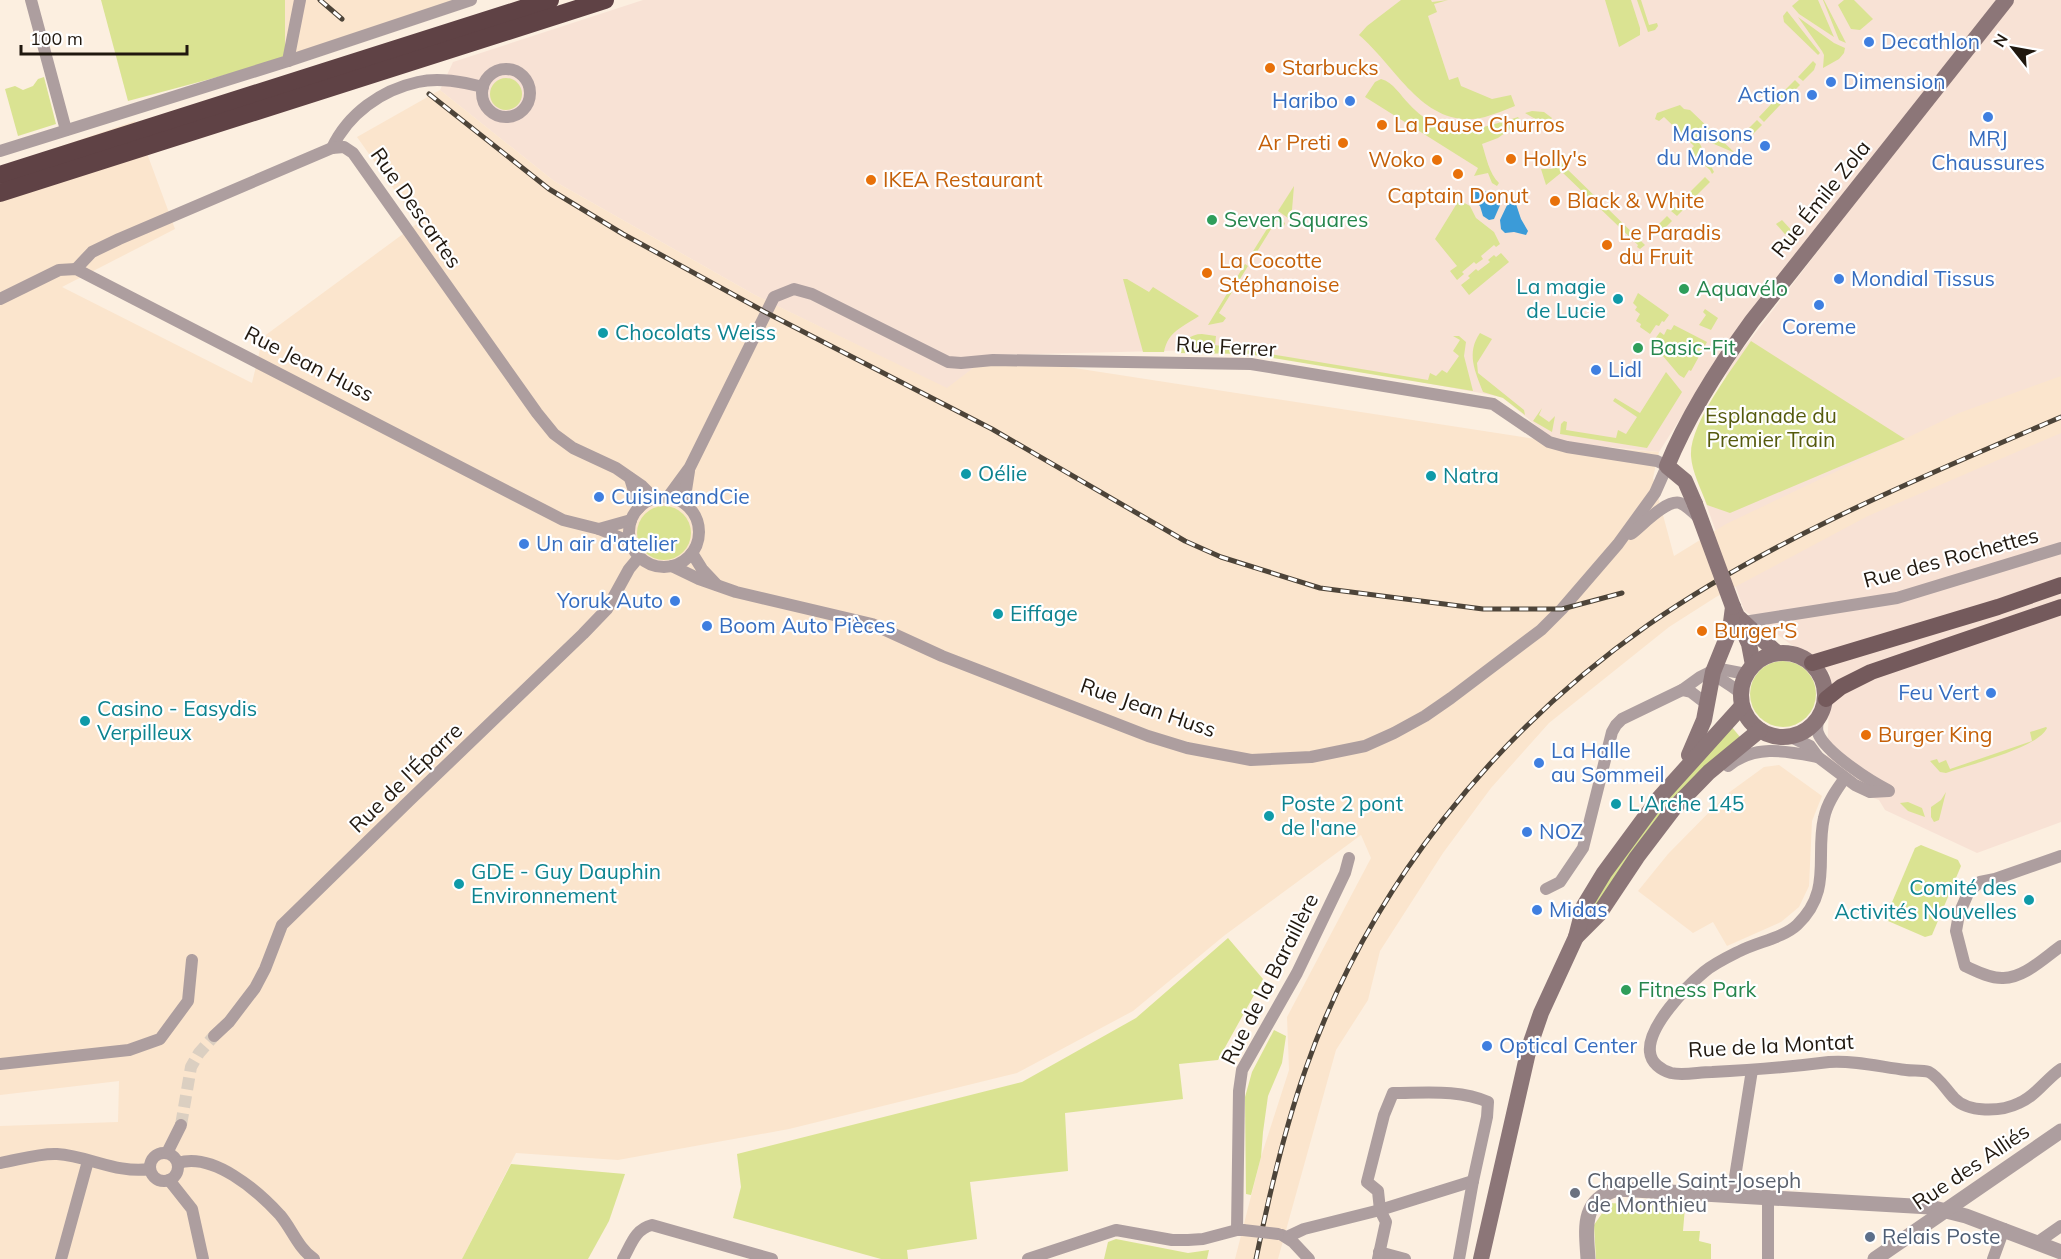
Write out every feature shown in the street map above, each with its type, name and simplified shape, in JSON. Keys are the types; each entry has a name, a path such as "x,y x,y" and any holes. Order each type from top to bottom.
{"highway":[{"path":"0,175 550,0"},
{"path":"0,193 605,0"}],"main road":[{"name":"Rue Émile Zola","path":"1667,466 1694,412 1746,330 2006,0"},
{"path":"1660,797 1742,700 1750,670 1749,644 1694,510 1685,481 1667,466"},
{"path":"1812,663 1998,607 2061,585"},
{"path":"1733,607 1737,616 1777,652"},
{"path":"1481,1259 1529,1048 1540,1013 1576,937 1584,906 1688,756 1700,732 1708,705 1713,672 1730,630 1733,607"},
{"path":"1826,699 1841,687 1872,672 2061,607"},
{"path":"1742,700 1752,724 1760,730 1770,735 1791,736 1802,733 1818,719 1826,699 1825,685 1820,673 1812,663 1801,656 1789,652 1777,652 1764,657 1750,670"},
{"path":"1576,937 1599,914 1675,807 1709,772 1760,730"}],"street":[{"path":"31,0 66,130"},
{"path":"0,151 288,61 471,0"},
{"path":"288,61 299,3"},
{"path":"0,299 59,270 76,269 92,252 119,239 332,148 348,123 378,96 419,81 459,81 483,87"},
{"name":"Rue Descartes","path":"332,148 344,147 353,153 554,434 573,448 616,468 654,498"},
{"name":"Rue Jean Huss","path":"76,269 563,520 599,529 631,542"},
{"name":"Rue Ferrer","path":"690,467 774,297 783,292 795,290 805,291 948,362 993,360 1251,364 1493,404 1549,442 1567,447 1657,461 1667,466"},
{"name":"Rue Jean Huss","path":"672,566 736,592 872,624 942,656 1148,736 1187,748 1251,760 1311,756 1365,746 1394,734 1425,716 1541,630 1618,544 1655,494 1667,466"},
{"path":"668,497 690,467"},
{"path":"684,503 690,467"},
{"path":"630,478 639,508"},
{"path":"668,497 684,503 692,511 699,532 692,552 680,563 660,567 639,557 631,542 629,531 631,520 639,508 654,498 668,497"},
{"name":"Rue Jean Huss","path":"1618,544 1665,506 1674,503 1682,504 1694,510"},
{"name":"Rue Jean Huss","path":"599,529 631,520"},
{"name":"Rue des Rochettes","path":"1744,622 1898,598 2061,548"},
{"path":"692,552 702,569 717,586"},
{"name":"Rue de l'Éparre","path":"214,1036 229,1022 255,988 282,925 584,634 607,609 629,569 639,557"},
{"path":"1546,889 1560,882 1582,848 1612,732 1616,725 1622,719 1682,690 1700,677 1720,669 1750,670"},
{"path":"1713,672 1719,680 1736,688 1742,700"},
{"path":"1682,690 1691,692 1708,705"},
{"path":"1791,736 1810,746 1818,757 1855,785 1870,792 1889,791 1867,779 1822,740 1817,728 1818,719"},
{"path":"1675,807 1696,794 1737,759 1748,753 1780,751 1818,757"},
{"name":"Rue de la Montat","path":"1845,778 1833,794 1824,816 1822,874 1814,901 1797,925 1740,951 1705,971 1676,1000 1650,1042 1650,1054 1654,1064 1673,1074 1752,1070 1839,1061 1929,1072 1956,1101 1978,1108 1997,1108 2018,1104 2042,1087 2061,1069"},
{"path":"2061,856 1980,882 1969,891 1959,914 1956,932 1965,966 2002,978 2020,975 2061,946"},
{"name":"Rue de la Baraillère","path":"1240,1230 1239,1091 1242,1070 1297,973 1345,873 1349,858"},
{"path":"0,1064 129,1050 160,1039 188,1001 192,960"},
{"path":"1732,1196 1752,1070"},
{"path":"1405,1259 1379,1256 1386,1222 1380,1210 1378,1191 1367,1182 1384,1115 1393,1093 1446,1094 1476,1097 1488,1102 1459,1259"},
{"path":"166,1153 181,1125"},
{"name":"Rue des Alliés","path":"1875,1259 2061,1131"},
{"path":"166,1153 174,1156 178,1163 176,1174 169,1180 158,1179 150,1169 154,1156 166,1153"},
{"path":"0,1163 56,1154 123,1170 150,1169"},
{"path":"178,1163 187,1160 205,1161 225,1171 259,1195 281,1216 306,1254 313,1258"},
{"path":"61,1259 88,1161"},
{"path":"169,1180 192,1209 203,1259"},
{"path":"1028,1259 1116,1230 1172,1240 1203,1239 1240,1230 1282,1236 1304,1228 1380,1210 1473,1181"},
{"path":"1588,1259 1586,1227 1589,1209 1602,1195 1617,1189 1930,1207 2004,1229 2061,1252"},
{"path":"1768,1197 1768,1259"},
{"path":"623,1259 637,1233 643,1227 652,1225 772,1259"},
{"path":"2038,1242 2061,1226"},
{"path":"1993,1259 2004,1229"},
{"path":"1282,1236 1309,1259"}],"shaded area":[{"path":"285,0 477,0 285,59"},
{"path":"643,0 1996,0 1737,329 1659,452 1556,442 1502,397 1242,349 990,355 947,389 755,295 554,181 440,90 453,62"},
{"path":"2010,0 2061,0 2061,822 1977,853 1885,810 1879,800 1856,792 1827,759 1830,673 1744,610 1705,501 1727,370"},
{"path":"440,90 554,181 755,295 947,388 990,355 1588,447 1659,452 1653,478 1674,556 1726,524 1959,413 2061,376 2061,433 1868,516 1716,597 1669,627 1549,723 1491,788 1443,853 1380,951 1368,1000 1336,1050 1278,1259 1235,1259 1261,1157 1289,1070 1287,1017 1371,858 1361,835 1225,935 1133,1011 1017,1073 789,1129 618,1160 516,1153 462,1259 0,1259 0,1126 118,1122 119,1081 0,1095 0,167 135,121 175,229 62,287 252,383 263,337 418,223 357,137"},
{"path":"1779,765 1822,796 1812,821 1809,886 1799,907 1781,922 1727,946 1713,922 1693,933 1638,891 1668,854 1727,794 1764,767"}],"green space":[{"path":"101,0 285,0 285,59 128,101"},
{"path":"1401,0 1431,0 1432,2 1448,0 1434,4 1437,12 1428,16 1449,80 1458,77 1461,86 1492,99 1511,95 1515,106 1485,117 1464,119 1445,115 1414,94 1359,35"},
{"path":"1605,0 1631,0 1640,35 1619,47"},
{"path":"1637,0 1641,0 1649,25 1657,23 1655,30 1648,32"},
{"path":"1799,0 1818,0 1834,37 1799,14 1792,6"},
{"path":"1824,0 1846,43 1839,40"},
{"path":"1844,0 1854,0 1873,19 1860,30 1851,29 1838,5"},
{"path":"1787,11 1820,53 1818,55 1784,22 1783,16"},
{"path":"1798,17 1834,43 1845,48 1839,59 1823,68 1824,55"},
{"path":"1813,61 1816,64 1814,70 1803,81 1798,77"},
{"path":"44,77 56,124 18,136 5,89 15,86 23,90 33,86 38,79"},
{"path":"506,78 518,82 522,94 518,106 506,110 494,106 490,94 494,82"},
{"path":"1381,79 1393,86 1422,116 1435,124 1448,128 1474,129 1518,117 1521,121 1498,138 1482,144 1490,170 1499,183 1497,186 1492,183 1488,173 1474,176 1478,168 1365,97 1375,82"},
{"path":"1795,80 1800,85 1784,101 1779,96"},
{"path":"1776,99 1781,104 1764,122 1759,117"},
{"path":"1680,105 1690,110 1711,130 1699,142 1714,172 1712,174 1689,151 1694,146 1664,117 1659,121 1655,119 1657,113"},
{"path":"1544,112 1552,118 1549,122 1538,118 1537,120 1525,113"},
{"path":"1757,120 1762,125 1744,143 1739,138"},
{"path":"1715,134 1735,153 1707,141"},
{"path":"1563,158 1567,162 1564,166 1645,245 1640,249 1637,247 1638,245 1562,172 1546,185 1541,169 1552,169"},
{"path":"1705,177 1710,182 1695,197 1690,192"},
{"path":"1294,186 1292,210 1288,218 1278,211"},
{"path":"1686,196 1692,201 1677,216 1671,211"},
{"path":"1459,200 1470,206 1476,218 1494,232 1500,244 1496,247 1494,245 1481,256 1483,259 1476,264 1474,262 1462,272 1464,274 1457,280 1450,271 1457,266 1435,239"},
{"path":"1275,216 1285,223 1284,226 1276,221 1250,263 1247,261"},
{"path":"1667,216 1672,221 1657,236 1653,230"},
{"path":"1782,220 1794,233 1791,241 1776,224"},
{"path":"1501,253 1509,262 1469,295 1461,285 1476,269 1478,271 1490,262 1488,260 1494,255 1496,257"},
{"path":"1245,264 1248,266 1219,313 1226,318 1223,322 1208,325"},
{"path":"1123,279 1149,292 1153,287 1199,316 1173,334 1164,352 1143,352"},
{"path":"1638,293 1669,315 1659,326 1656,325 1650,334 1636,321 1640,314 1635,310 1637,307 1633,303"},
{"path":"1705,309 1718,318 1711,330 1699,325 1706,315 1703,312"},
{"path":"1674,325 1707,342 1691,371 1689,370 1684,378 1652,343 1660,332 1664,335 1667,329 1671,330"},
{"path":"1480,333 1492,339 1477,363 1478,373 1524,410 1525,415 1503,398 1483,392 1473,362 1473,348"},
{"path":"1202,334 1216,336 1215,345 1428,380 1430,373 1436,376 1442,370 1447,373 1459,356 1453,351 1460,340 1453,336 1459,336 1466,342 1464,356 1473,391 1248,354 1179,353 1187,339"},
{"name":"Esplanade du Premier Train","path":"1751,341 1905,439 1730,513 1707,505 1693,468 1692,443 1704,413"},
{"path":"1666,372 1682,392 1647,448 1560,434 1561,424 1564,421 1567,422 1566,430 1616,438 1618,430 1626,434 1637,417 1613,401 1615,398 1640,413"},
{"path":"1542,408 1539,415 1549,422 1555,416 1552,432 1533,421"},
{"path":"664,506 674,508 683,514 689,523 691,533 689,543 683,552 674,558 664,560 654,558 645,552 639,543 637,533 639,523 645,514 654,508"},
{"path":"1783,661 1796,664 1806,671 1813,681 1816,694 1813,707 1806,717 1796,724 1783,727 1770,724 1760,717 1753,707 1750,694 1753,681 1760,671 1770,664"},
{"path":"1731,726 1740,737 1592,910 1590,906 1663,802"},
{"path":"2046,727 2041,735 2031,742 2017,749 1946,773 1940,772 1930,761 1937,759 1939,763 1946,760 1950,769 2032,741 2030,732"},
{"path":"1946,792 1939,820 1934,822 1931,817 1931,807 1941,800"},
{"path":"1908,802 1922,808 1925,817 1908,811 1900,803"},
{"path":"1921,845 1958,860 1961,866 1932,935 1925,937 1888,921 1887,914 1915,848"},
{"path":"1228,938 1263,979 1218,1060 1179,1064 1183,1099 1065,1113 1068,1171 970,1182 977,1239 907,1250 908,1259 881,1259 733,1218 741,1187 737,1154 1022,1082 1136,1018"},
{"path":"1274,1030 1286,1036 1282,1063 1268,1096 1261,1157 1251,1195 1246,1194 1245,1097 1252,1072"},
{"path":"511,1164 625,1174 609,1221 588,1259 462,1259"},
{"path":"1609,1203 1685,1207 1683,1231 1700,1231 1699,1241 1711,1244 1711,1259 1596,1259 1594,1225"},
{"path":"1116,1239 1188,1253 1209,1250 1207,1259 1104,1259 1108,1242"}],"water":[{"path":"1474,191 1494,192 1500,196 1501,203 1494,219 1489,220 1483,216 1480,206 1471,197"},
{"path":"1509,201 1516,204 1528,231 1526,235 1514,232 1505,233 1501,229 1500,220"}],"tunnel":[{"path":"181,1125 191,1067 199,1053 214,1036"}],"railway":[{"path":"320,0 342,19"},
{"path":"429,94 549,189 623,234 765,312 992,429 1185,541 1221,557 1320,588 1483,609 1562,609 1622,593"},
{"path":"1256,1259 1291,1115 1306,1068 1332,1002 1364,939 1401,878 1442,820 1488,766 1538,715 1592,668 1648,625 1696,593 1746,564 1849,511 2061,417"}],"place":[{"name":"Decathlon","path":"1869,42"},
{"name":"Starbucks","path":"1270,68"},
{"name":"Dimension","path":"1831,82"},
{"name":"Action","path":"1812,95"},
{"name":"Haribo","path":"1350,101"},
{"name":"MRJ Chaussures","path":"1988,117"},
{"name":"La Pause Churros","path":"1382,125"},
{"name":"Ar Preti","path":"1343,143"},
{"name":"Maisons du Monde","path":"1765,146"},
{"name":"Holly's","path":"1511,159"},
{"name":"Woko","path":"1437,160"},
{"name":"Captain Donut","path":"1458,174"},
{"name":"IKEA Restaurant","path":"871,180"},
{"name":"Black & White","path":"1555,201"},
{"name":"Seven Squares","path":"1212,220"},
{"name":"Le Paradis du Fruit","path":"1607,245"},
{"name":"La Cocotte Stéphanoise","path":"1207,273"},
{"name":"Mondial Tissus","path":"1839,279"},
{"name":"Aquavélo","path":"1684,289"},
{"name":"La magie de Lucie","path":"1618,299"},
{"name":"Coreme","path":"1819,305"},
{"name":"Chocolats Weiss","path":"603,333"},
{"name":"Basic-Fit","path":"1638,348"},
{"name":"Lidl","path":"1596,370"},
{"name":"Oélie","path":"966,474"},
{"name":"Natra","path":"1431,476"},
{"name":"CuisineandCie","path":"599,497"},
{"name":"Un air d'atelier","path":"524,544"},
{"name":"Yoruk Auto","path":"675,601"},
{"name":"Eiffage","path":"998,614"},
{"name":"Boom Auto Pièces","path":"707,626"},
{"name":"Burger'S","path":"1702,631"},
{"name":"Feu Vert","path":"1991,693"},
{"name":"Casino - Easydis Verpilleux","path":"85,721"},
{"name":"Burger King","path":"1866,735"},
{"name":"La Halle au Sommeil","path":"1539,763"},
{"name":"L'Arche 145","path":"1616,804"},
{"name":"Poste 2 pont de l'ane","path":"1269,816"},
{"name":"NOZ","path":"1527,832"},
{"name":"GDE - Guy Dauphin Environnement","path":"459,884"},
{"name":"Comité des Activités Nouvelles","path":"2029,900"},
{"name":"Midas","path":"1537,910"},
{"name":"Fitness Park","path":"1626,990"},
{"name":"Optical Center","path":"1487,1046"},
{"name":"Chapelle Saint-Joseph de Monthieu","path":"1575,1193"},
{"name":"Relais Poste","path":"1870,1237"}]}
